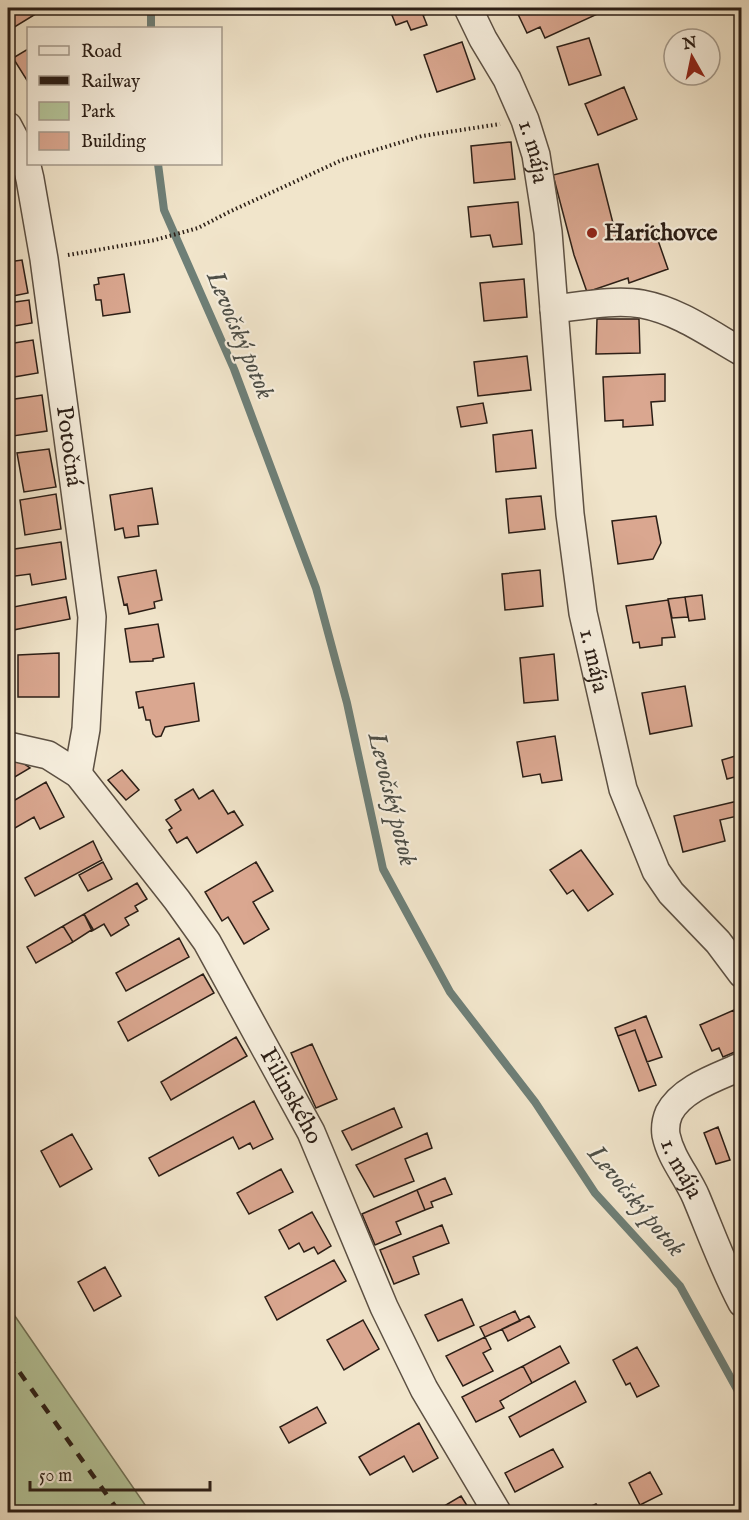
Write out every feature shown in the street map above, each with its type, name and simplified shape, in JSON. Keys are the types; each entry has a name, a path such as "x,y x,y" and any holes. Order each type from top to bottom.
{"street":[{"name":"1. mája","path":"468,8 507,79 525,120 536,155 548,232 570,514 583,613 623,789 657,871 671,893 718,942 741,974"},
{"name":"Potočná","path":"8,126 25,158 44,259 92,618 86,729 78,774"},
{"path":"554,309 599,304 641,304 687,319 741,352"},
{"name":"Filinského","path":"8,746 48,755 78,774 207,942 311,1132 384,1307 424,1389 497,1512"},
{"name":"1. mája","path":"741,1066 703,1084 683,1097 674,1106 665,1124 670,1149 695,1195 722,1264 741,1303"}],"path":[{"path":"44,259 155,240 198,228 342,160 422,136 525,120"}],"green space":[{"path":"8,1306 150,1512 8,1512"}],"building":[{"path":"8,8 36,8 39,12 8,31"},
{"path":"389,8 433,8 435,12 423,15 427,25 411,30 407,21 396,25"},
{"path":"522,8 600,8 602,12 545,38 540,27 527,33 516,10"},
{"path":"589,38 601,75 569,85 557,47"},
{"path":"462,42 475,79 437,92 424,55"},
{"path":"27,50 27,80 13,58"},
{"path":"624,87 637,119 598,135 585,104"},
{"path":"511,142 515,179 474,183 471,146"},
{"name":"Harichovce","path":"598,164 617,239 653,226 668,269 629,283 628,278 587,292 574,255 553,175"},
{"path":"518,202 522,244 493,247 490,235 471,237 468,207"},
{"path":"8,204 12,226 8,227"},
{"path":"22,260 28,293 8,297 8,262"},
{"path":"124,274 130,312 103,316 101,300 96,300 94,285 99,284 98,278"},
{"path":"524,279 527,317 484,321 480,283"},
{"path":"29,300 32,323 8,327 8,303"},
{"path":"597,319 639,319 640,353 596,354"},
{"path":"33,340 38,373 8,378 8,344"},
{"path":"527,356 531,390 478,396 474,362"},
{"path":"665,374 665,401 651,402 653,425 623,427 623,420 605,421 603,377"},
{"path":"42,395 47,431 13,436 8,400"},
{"path":"483,403 487,423 461,427 457,407"},
{"path":"532,430 536,468 496,472 493,435"},
{"path":"49,449 56,487 24,492 17,453"},
{"path":"152,488 158,524 138,526 139,536 125,538 123,528 115,530 110,495"},
{"path":"56,494 61,529 25,535 20,500"},
{"path":"541,496 545,529 509,533 506,499"},
{"path":"656,516 661,543 653,559 618,564 612,521"},
{"path":"61,542 66,579 32,585 30,574 8,577 8,550"},
{"path":"156,570 162,600 154,602 155,608 129,614 127,604 124,605 118,577"},
{"path":"540,570 543,606 505,610 502,574"},
{"path":"702,595 705,619 689,621 685,597"},
{"path":"66,597 70,619 8,631 8,608"},
{"path":"685,597 688,617 672,618 668,599"},
{"path":"668,600 675,637 662,638 662,645 640,648 639,642 633,643 626,606"},
{"path":"158,624 164,657 153,659 153,661 130,662 125,629"},
{"path":"59,653 59,697 18,697 18,655"},
{"path":"554,654 558,700 524,703 520,658"},
{"path":"194,683 199,721 165,727 161,736 156,737 153,734 150,720 146,720 143,707 139,708 136,692"},
{"path":"685,686 692,726 650,734 642,693"},
{"path":"555,736 562,780 542,783 540,774 523,777 517,742"},
{"path":"742,754 742,775 727,779 722,760"},
{"path":"13,756 30,768 8,781 8,759"},
{"path":"122,770 139,790 126,800 108,780"},
{"path":"46,782 64,817 40,829 34,817 8,832 8,804"},
{"path":"193,789 199,799 213,790 228,814 234,811 243,825 197,853 187,837 177,843 169,830 172,828 166,820 181,810 175,800"},
{"path":"742,800 742,815 720,820 725,841 683,852 674,816"},
{"path":"93,841 102,860 35,896 25,878"},
{"path":"581,850 613,894 588,911 573,890 567,894 550,870"},
{"path":"103,862 112,879 88,891 79,875"},
{"path":"256,862 273,891 253,902 269,929 244,944 228,917 222,921 205,892"},
{"path":"137,883 147,899 135,906 138,911 125,918 129,925 111,936 104,924 92,931 84,914"},
{"path":"84,914 93,929 73,942 63,926"},
{"path":"63,926 73,942 36,963 27,947"},
{"path":"179,938 189,957 126,991 116,973"},
{"path":"203,974 214,993 128,1041 118,1022"},
{"path":"734,1010 742,1027 742,1049 723,1057 719,1048 712,1051 700,1025"},
{"path":"646,1016 662,1057 647,1062 635,1030 618,1036 615,1028"},
{"path":"635,1030 656,1085 639,1091 618,1036"},
{"path":"236,1037 247,1056 171,1100 161,1082"},
{"path":"312,1044 337,1099 316,1108 291,1053"},
{"path":"254,1101 273,1139 253,1149 250,1143 239,1149 233,1137 159,1176 149,1158"},
{"path":"394,1108 402,1127 352,1150 342,1131"},
{"path":"718,1127 730,1160 716,1164 704,1133"},
{"path":"427,1133 432,1148 405,1159 414,1181 374,1197 356,1165"},
{"path":"72,1134 92,1169 60,1187 41,1151"},
{"path":"281,1169 293,1192 249,1214 237,1193"},
{"path":"445,1178 452,1194 431,1202 433,1207 425,1210 417,1190"},
{"path":"417,1190 425,1210 396,1222 401,1234 375,1245 362,1214"},
{"path":"312,1212 331,1246 318,1254 314,1247 304,1252 299,1243 289,1249 279,1230"},
{"path":"442,1225 449,1243 413,1257 419,1274 394,1284 380,1250"},
{"path":"334,1260 346,1281 277,1320 265,1297"},
{"path":"105,1267 121,1296 94,1311 78,1282"},
{"path":"462,1299 474,1325 438,1341 425,1315"},
{"path":"515,1311 520,1321 485,1337 480,1327"},
{"path":"529,1316 535,1327 508,1341 502,1329"},
{"path":"363,1320 379,1349 344,1370 327,1340"},
{"path":"485,1337 491,1349 483,1353 493,1371 463,1386 446,1356"},
{"path":"560,1346 569,1363 532,1383 523,1366"},
{"path":"637,1347 659,1386 637,1397 630,1383 626,1385 613,1360"},
{"path":"523,1366 532,1383 500,1401 504,1408 476,1422 462,1397"},
{"path":"575,1381 586,1402 520,1437 509,1417"},
{"path":"317,1407 326,1423 289,1443 280,1427"},
{"path":"419,1423 438,1458 413,1472 404,1456 370,1475 359,1457"},
{"path":"553,1449 563,1467 515,1492 505,1473"},
{"path":"650,1472 662,1494 640,1505 629,1483"},
{"path":"461,1496 471,1512 434,1512"},
{"path":"596,1504 601,1512 578,1512"}],"waterway":[{"name":"Levočský potok","path":"151,8 151,27"},
{"name":"Levočský potok","path":"158,165 164,210 234,369 316,588 347,703 383,869 450,992 535,1102 595,1193 680,1286 738,1391 742,1405"}],"railway":[{"path":"8,1356 119,1512"}],"place":[{"name":"Harichovce","path":"592,233"}]}
